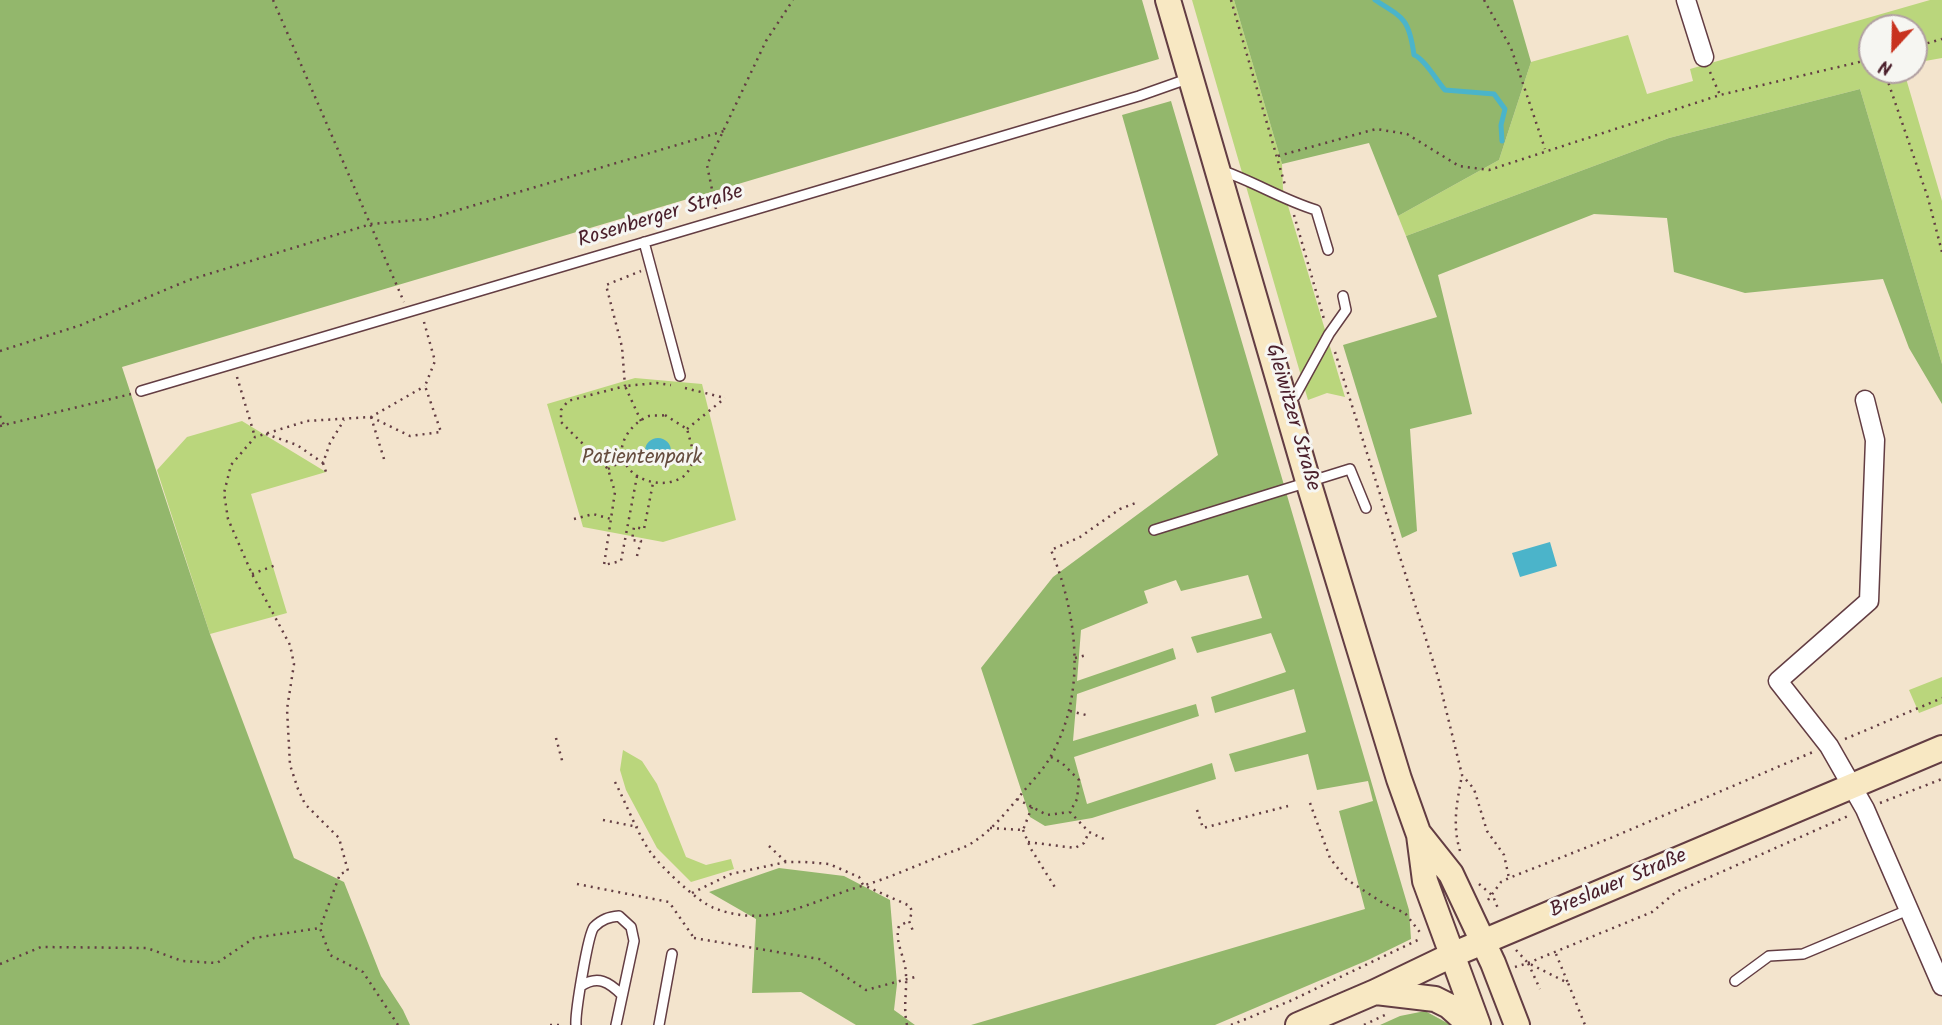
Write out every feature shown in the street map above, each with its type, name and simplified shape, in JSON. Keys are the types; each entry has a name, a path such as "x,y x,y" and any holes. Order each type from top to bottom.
{"main road":[{"name":"Gleiwitzer Straße","path":"1168,0 1308,481 1399,779 1419,835 1424,881 1478,1025"},
{"name":"Breslauer Straße","path":"1298,1025 1381,1003 1452,955 1942,748"},
{"name":"Gleiwitzer Straße","path":"1419,835 1451,874 1517,1025"},
{"path":"1381,1003 1435,999 1449,1006 1469,1025"}],"street":[{"path":"1686,0 1704,57"},
{"path":"1865,400 1875,440 1869,601 1778,681 1829,746 1865,809 1942,986"}],"lane":[{"name":"Rosenberger Straße","path":"141,391 1139,96 1192,78"},
{"path":"1218,169 1257,184 1290,202 1316,210 1328,250"},
{"path":"644,242 680,376"},
{"path":"1287,402 1301,387 1329,334 1346,310 1343,296"},
{"path":"1154,530 1350,469 1366,508"},
{"path":"1735,981 1769,956 1802,954 1908,911"},
{"path":"576,1025 576,1005 592,929 606,918 619,916 631,927 634,941 616,1025"},
{"path":"659,1025 672,954"},
{"path":"581,986 597,980 610,982 622,995"}],"path":[{"path":"273,0 409,312"},
{"path":"718,220 708,165 766,41 793,0"},
{"path":"1231,0 1329,334 1434,665 1462,775 1455,811 1455,836 1461,854"},
{"path":"1484,0 1511,48 1546,150"},
{"path":"1704,57 1720,95"},
{"path":"1277,156 1376,130 1407,134 1459,166 1489,170 1720,95 1858,62"},
{"path":"1889,84 1928,198 1942,252"},
{"path":"0,351 82,325 189,280 371,224 428,219 724,131"},
{"path":"641,421 625,386 622,348 606,285 650,267"},
{"path":"398,1025 363,972 330,955 320,928 340,874 348,871 339,838 305,804 290,765 287,709 294,664 290,645 252,574 228,519 224,493 231,465 255,437 307,421 371,417 425,386 435,361 420,308"},
{"path":"233,364 255,437"},
{"path":"637,476 621,561 604,565 614,492 608,469 561,422 561,410 568,401 625,386 657,383 725,398 687,429"},
{"path":"371,417 410,436 441,432 425,386"},
{"path":"0,416 2,425 141,391"},
{"path":"666,415 687,429 695,457 685,475 674,481 653,484 637,476 624,461 622,448 628,433 635,424 650,416 666,415"},
{"path":"371,417 384,459"},
{"path":"323,463 330,443 345,419"},
{"path":"266,434 297,445 323,463 326,472"},
{"path":"608,469 624,461"},
{"path":"637,556 640,541 632,540 634,527 644,529 653,484"},
{"path":"615,782 651,853 692,893 715,908 747,915 779,914 816,904 974,842 1017,799 1051,757 1070,711 1075,658 1066,590 1051,550 1080,537 1120,509 1138,502"},
{"path":"574,519 593,514 612,519"},
{"path":"252,574 276,565"},
{"path":"1075,658 1087,655"},
{"path":"1468,911 1486,902 1501,882 1509,878 1942,698"},
{"path":"1070,711 1086,715"},
{"path":"556,738 563,764"},
{"path":"1051,757 1062,763 1079,780 1077,799 1070,812"},
{"path":"1462,775 1474,789 1487,831 1504,855 1509,878"},
{"path":"1528,963 1652,912 1676,892 1865,809 1942,779"},
{"path":"1017,799 1047,815 1070,812"},
{"path":"1231,1025 1424,937 1405,913 1383,903 1346,878 1330,859 1310,803"},
{"path":"1197,810 1203,828 1288,806"},
{"path":"1032,807 1023,830 1056,889"},
{"path":"1070,812 1089,832 1104,839"},
{"path":"603,820 638,827"},
{"path":"990,828 1023,830"},
{"path":"1028,842 1075,848 1084,843 1089,832"},
{"path":"769,846 786,862"},
{"path":"692,893 731,874 786,862 829,864 859,877 863,885 911,906 909,921 913,931"},
{"path":"1477,882 1493,896 1516,950 1528,963 1568,983"},
{"path":"577,884 669,902 694,938 819,959 866,990 915,977"},
{"path":"907,1025 904,1009 906,973 897,934 899,926 909,921"},
{"path":"0,964 41,947 147,948 182,961 217,963 254,938 320,928"},
{"path":"1556,953 1585,1025"},
{"path":"1364,1025 1381,1003"},
{"path":"553,1018 553,1025"}],"green space":[{"path":"0,0 1142,0 1159,59 122,367 210,634 294,858 344,882 381,976 410,1025 0,1025"},
{"path":"1192,0 1234,0 1282,164 1283,189 1345,397 1327,393 1308,400"},
{"path":"1234,0 1513,0 1531,62 1499,160 1398,216 1369,143 1282,164"},
{"path":"1930,0 1942,0 1942,58 1928,60 1928,14 1881,14"},
{"path":"1858,21 1858,84 1908,84 1942,201 1942,364 1860,89 1669,138 1406,236 1398,216 1499,160 1531,62 1628,35 1647,94 1693,81 1690,69"},
{"path":"1860,89 1942,364 1942,404 1909,348 1883,279 1745,293 1674,272 1667,218 1594,214 1438,275 1472,414 1410,429 1417,531 1402,538 1343,345 1437,317 1406,236 1669,138"},
{"path":"1171,101 1409,910 1411,939 1215,1025 971,1025 1365,909 1339,811 1373,801 1368,781 1317,790 1308,754 1235,772 1229,754 1306,732 1294,689 1215,713 1211,697 1286,672 1271,633 1197,653 1191,637 1262,618 1248,575 1181,591 1176,580 1144,591 1148,603 1081,630 1077,681 1173,648 1176,659 1077,694 1073,741 1196,704 1199,716 1074,757 1087,804 1212,763 1216,779 1092,818 1045,826 1030,817 981,668 1053,577 1218,455 1122,115"},
{"name":"Patientenpark","path":"635,378 702,384 736,520 663,542 583,527 547,404"},
{"path":"242,421 326,472 251,494 287,613 210,634 157,470 187,437"},
{"path":"1942,677 1942,704 1919,713 1909,690"},
{"path":"623,750 642,761 657,784 686,857 706,865 731,859 734,869 691,882 657,848 626,790 620,770"},
{"path":"779,868 844,876 890,900 897,984 894,1010 915,1025 856,1025 801,992 752,993 756,919 709,892"},
{"path":"1425,1011 1451,1025 1380,1025 1400,1016"}],"water":[{"path":"658,438 667,442 671,451 667,460 658,464 649,460 645,451 649,442"},
{"path":"1550,542 1557,566 1520,577 1512,553"}],"waterway":[{"path":"1375,0 1404,21 1414,55 1426,65 1445,90 1494,94 1505,109 1501,125 1502,141"}]}
